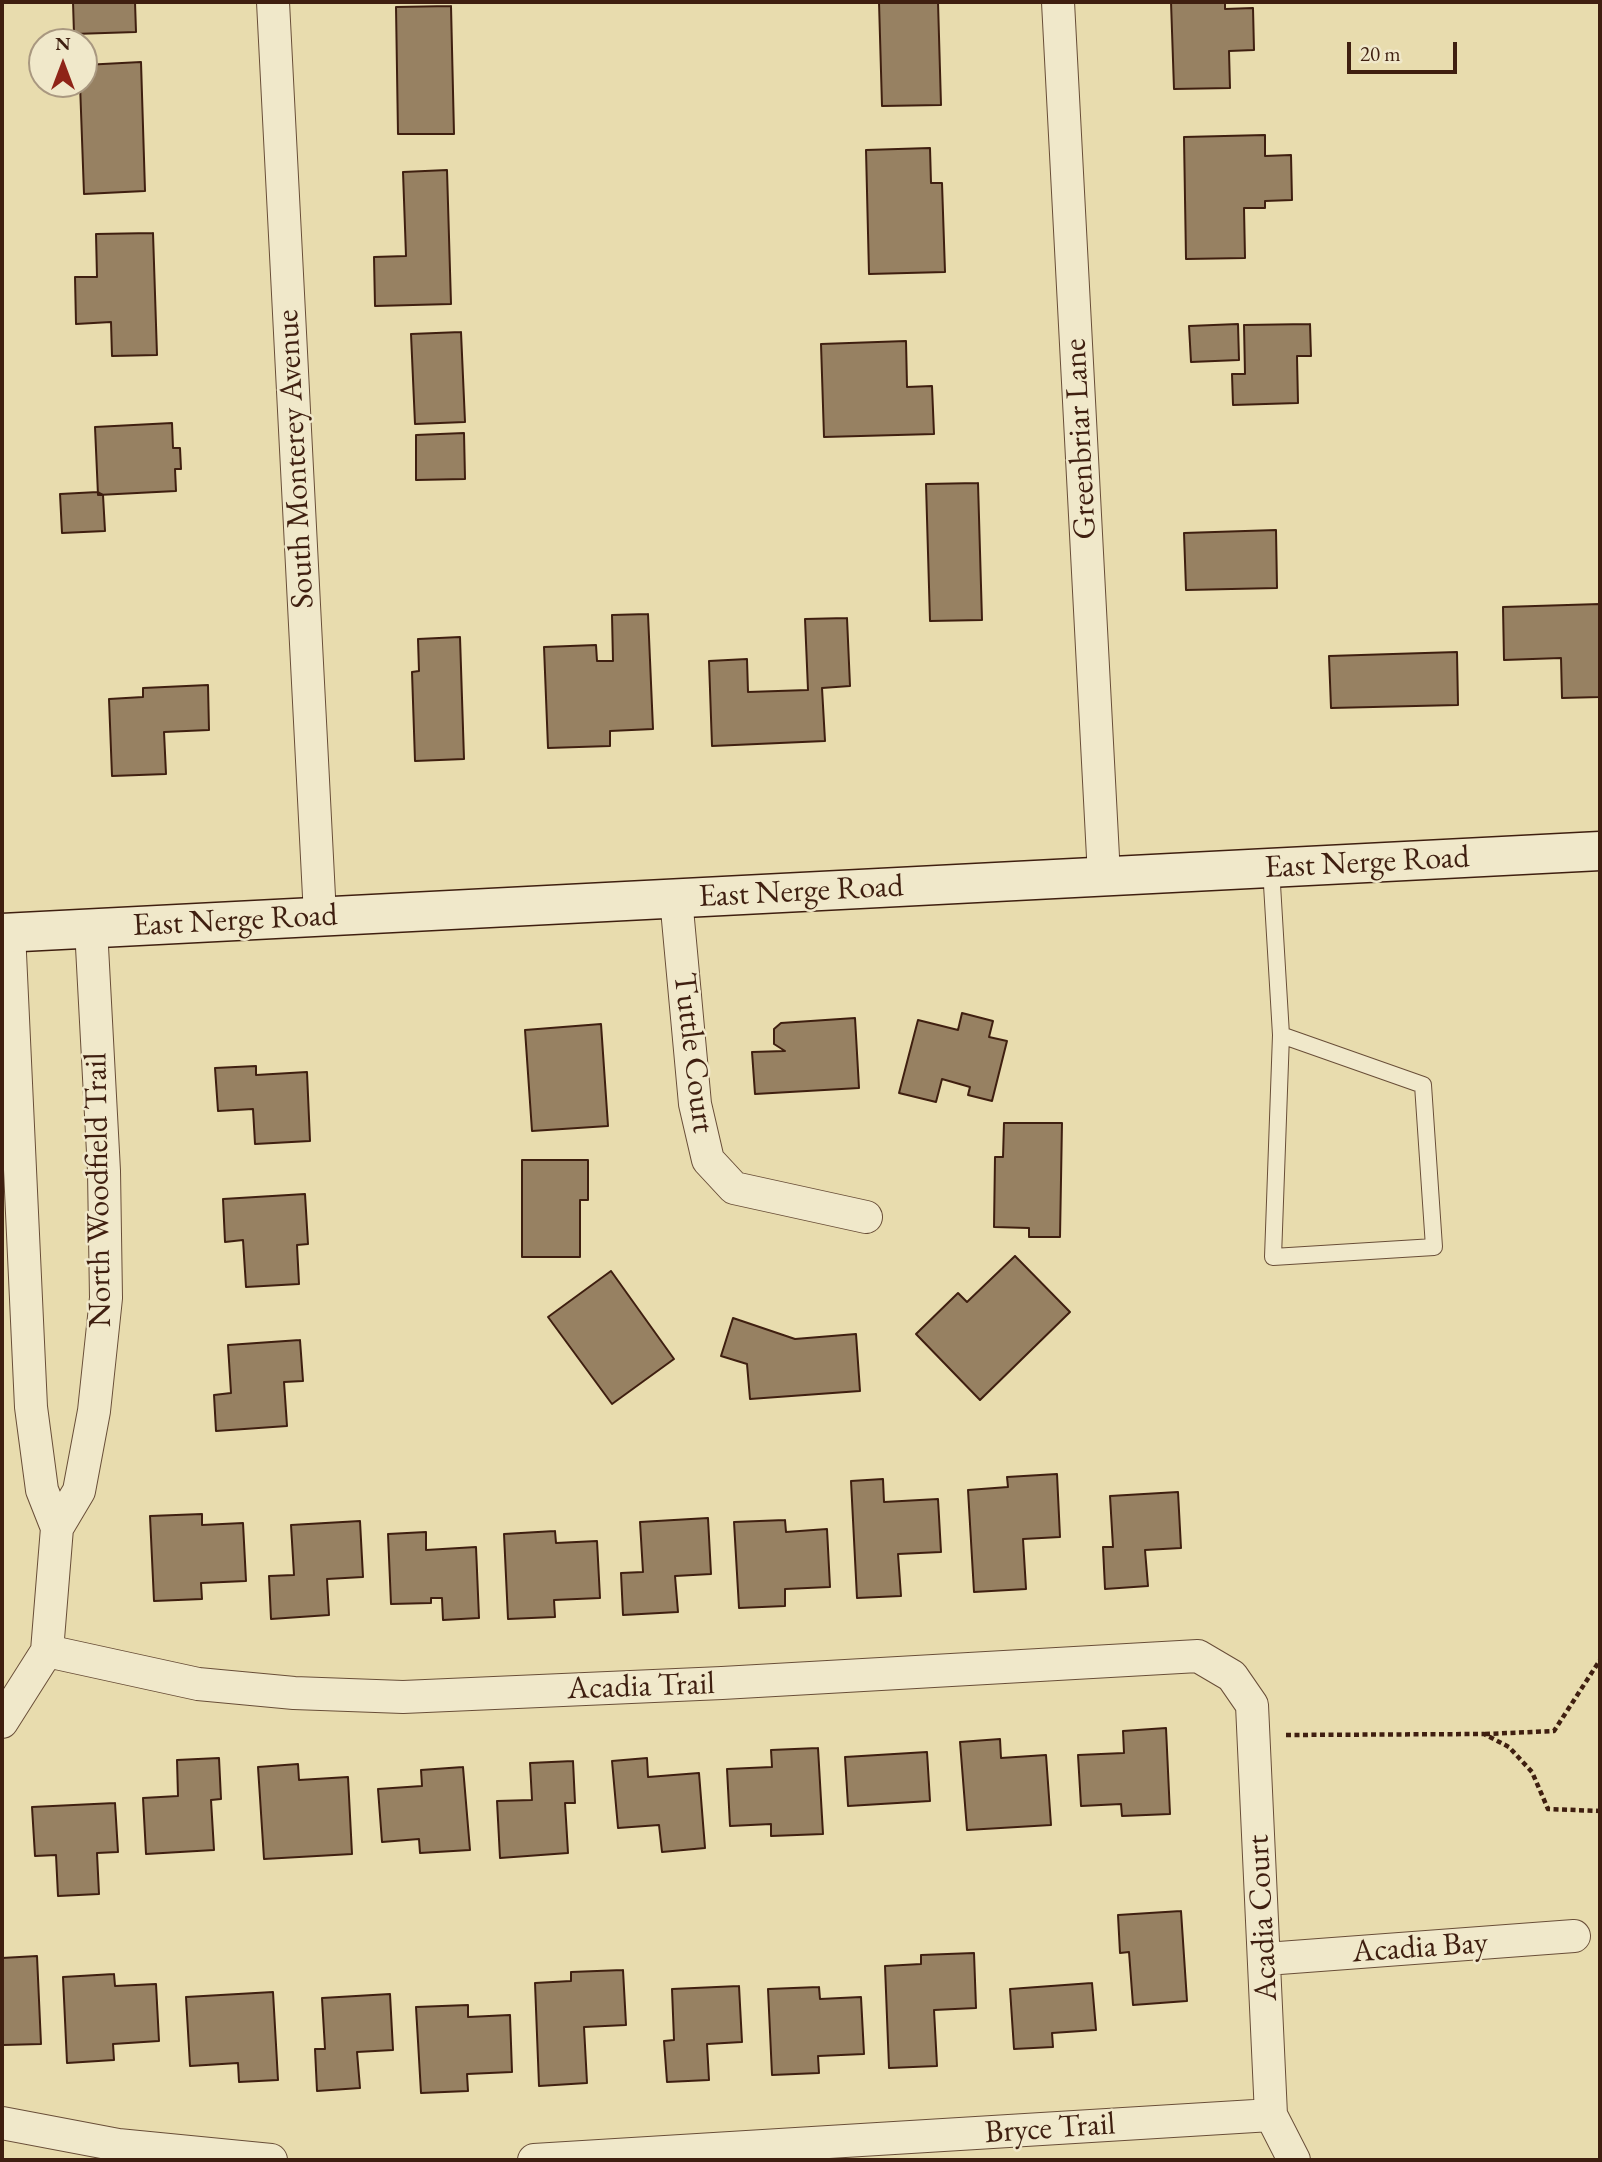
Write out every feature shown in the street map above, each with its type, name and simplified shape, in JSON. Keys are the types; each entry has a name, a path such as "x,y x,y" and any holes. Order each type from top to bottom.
{"main road":[{"name":"East Nerge Road","path":"6,932 1600,851"}],"street":[{"name":"South Monterey Avenue","path":"273,2 320,916"},
{"name":"Greenbriar Lane","path":"1058,2 1104,876"},
{"name":"Tuttle Court","path":"676,898 695,1104 708,1160 734,1188 866,1217"},
{"name":"North Woodfield Trail","path":"2,1722 47,1651 57,1528 79,1491 94,1410 106,1298 104,1171 91,928"},
{"name":"North Woodfield Trail","path":"6,932 31,1408 42,1490 57,1528"},
{"name":"Acadia Trail","path":"47,1651 198,1684 294,1693 403,1697 736,1682 1198,1656 1232,1676"},
{"name":"Acadia Court","path":"1232,1676 1252,1704 1266,1959 1271,2115 1294,2160"},
{"name":"Acadia Bay","path":"1266,1959 1574,1936"},
{"name":"Bryce Trail","path":"534,2160 1271,2115"},
{"path":"2,2123 118,2145 271,2160"}],"lane":[{"path":"1271,868 1281,1035 1273,1257 1434,1247 1423,1085 1281,1035"}],"path":[{"path":"1254,1734 1484,1734 1554,1731 1600,1660"},
{"path":"1484,1734 1509,1747 1532,1772 1548,1810 1600,1811"}],"building":[{"path":"73,2 135,2 136,32 98,33 98,28 74,28"},
{"path":"879,2 938,2 941,105 882,106"},
{"path":"1171,2 1225,2 1225,9 1253,8 1254,50 1229,51 1230,88 1174,89"},
{"path":"451,6 454,134 398,134 396,7"},
{"path":"141,62 145,191 84,194 81,98 98,98 98,64"},
{"path":"1265,135 1265,156 1291,155 1292,200 1265,201 1265,208 1244,208 1245,258 1186,259 1184,137"},
{"path":"930,148 931,183 942,183 945,272 869,274 866,150"},
{"path":"447,170 451,304 375,306 374,257 406,256 403,172"},
{"path":"153,233 157,355 112,356 111,322 76,324 75,277 97,277 96,234"},
{"path":"1238,324 1239,360 1191,362 1189,326"},
{"path":"1310,324 1311,356 1297,356 1298,403 1233,405 1232,374 1245,374 1244,325"},
{"path":"461,332 465,422 415,424 411,334"},
{"path":"906,341 907,387 932,386 934,434 824,437 821,344"},
{"path":"172,423 173,448 180,448 181,469 175,469 176,491 98,495 95,427"},
{"path":"464,433 465,479 416,480 416,435"},
{"path":"978,483 982,620 930,621 926,484"},
{"path":"98,492 103,495 105,531 62,533 60,494"},
{"path":"1276,530 1277,588 1186,590 1184,533"},
{"path":"1600,604 1600,697 1562,698 1561,658 1504,660 1503,607"},
{"path":"648,614 653,729 610,731 610,746 548,748 544,647 596,645 597,661 613,661 612,615"},
{"path":"847,618 850,686 822,688 825,741 712,746 709,661 747,659 748,692 808,690 805,619"},
{"path":"460,637 464,759 415,761 412,672 419,671 418,639"},
{"path":"1457,652 1458,705 1331,708 1329,656"},
{"path":"208,685 209,730 164,732 166,774 112,776 109,699 143,697 143,688"},
{"path":"962,1013 993,1021 989,1037 1007,1041 992,1101 968,1095 970,1087 942,1079 936,1102 899,1093 918,1020 958,1030"},
{"path":"855,1018 859,1088 755,1094 752,1052 785,1051 774,1044 774,1029 781,1023"},
{"path":"601,1024 608,1126 532,1131 525,1030"},
{"path":"256,1066 256,1075 307,1072 310,1141 255,1144 253,1109 218,1111 215,1068"},
{"path":"1004,1123 1062,1123 1060,1237 1029,1237 1029,1228 994,1227 995,1157 1003,1157"},
{"path":"522,1160 588,1160 588,1200 580,1200 580,1257 522,1257"},
{"path":"305,1194 308,1244 297,1245 299,1284 246,1287 243,1240 225,1242 223,1199"},
{"path":"1015,1256 1070,1312 980,1400 916,1334 958,1293 967,1302"},
{"path":"611,1271 674,1359 612,1404 548,1317"},
{"path":"733,1318 795,1339 856,1334 860,1391 750,1399 747,1364 721,1356"},
{"path":"300,1340 303,1381 284,1382 287,1426 216,1431 214,1395 231,1393 228,1345"},
{"path":"1057,1474 1060,1537 1023,1539 1026,1589 974,1592 968,1490 1008,1487 1007,1477"},
{"path":"883,1479 884,1502 938,1499 941,1552 898,1554 901,1596 857,1598 851,1481"},
{"path":"1178,1492 1181,1548 1145,1550 1148,1586 1105,1589 1103,1547 1113,1547 1110,1496"},
{"path":"202,1514 202,1525 243,1523 246,1581 201,1583 202,1599 154,1601 150,1516"},
{"path":"708,1518 711,1574 675,1576 678,1612 623,1615 621,1573 643,1572 640,1522"},
{"path":"785,1520 786,1532 827,1529 830,1587 785,1589 785,1606 739,1608 734,1522"},
{"path":"360,1521 363,1577 327,1579 329,1615 271,1619 269,1576 294,1575 291,1525"},
{"path":"555,1531 556,1543 597,1541 600,1598 554,1600 555,1617 508,1619 504,1534"},
{"path":"426,1532 426,1550 476,1547 479,1618 443,1620 442,1598 431,1598 431,1603 391,1604 388,1534"},
{"path":"1166,1728 1170,1814 1122,1816 1121,1804 1081,1806 1078,1755 1124,1753 1123,1731"},
{"path":"1000,1739 1001,1758 1046,1755 1051,1825 967,1830 960,1742"},
{"path":"818,1748 823,1834 771,1836 771,1824 730,1826 727,1769 772,1767 771,1750"},
{"path":"927,1752 930,1801 848,1806 845,1757"},
{"path":"219,1758 221,1799 211,1800 214,1850 146,1854 143,1798 178,1796 177,1760"},
{"path":"647,1758 648,1777 699,1773 705,1848 662,1852 659,1825 618,1828 612,1761"},
{"path":"573,1761 575,1803 565,1803 568,1853 500,1858 497,1801 532,1800 530,1763"},
{"path":"298,1764 299,1780 348,1777 352,1854 264,1859 258,1767"},
{"path":"463,1767 470,1850 420,1853 419,1839 382,1842 378,1789 422,1786 421,1770"},
{"path":"115,1803 118,1852 97,1853 99,1894 58,1896 56,1855 35,1856 32,1807"},
{"path":"1181,1911 1187,2001 1133,2005 1129,1952 1120,1953 1118,1915"},
{"path":"974,1953 976,2008 934,2010 937,2066 889,2068 885,1966 921,1964 921,1955"},
{"path":"37,1956 41,2044 3,2045 2,1958"},
{"path":"623,1970 626,2025 584,2027 587,2083 539,2086 535,1983 571,1981 571,1972"},
{"path":"114,1974 115,1986 156,1984 159,2041 113,2044 114,2060 67,2063 63,1977"},
{"path":"1092,1983 1096,2030 1052,2033 1053,2047 1014,2049 1010,1989"},
{"path":"739,1986 742,2042 707,2044 709,2080 667,2082 664,2041 674,2040 672,1989"},
{"path":"819,1987 820,1999 861,1997 864,2054 818,2056 819,2073 772,2075 768,1989"},
{"path":"273,1992 278,2080 239,2082 238,2063 190,2066 186,1997"},
{"path":"390,1994 393,2050 357,2052 360,2088 317,2091 315,2049 325,2049 322,1998"},
{"path":"468,2005 468,2017 510,2015 512,2072 467,2074 468,2091 421,2093 416,2007"}]}
